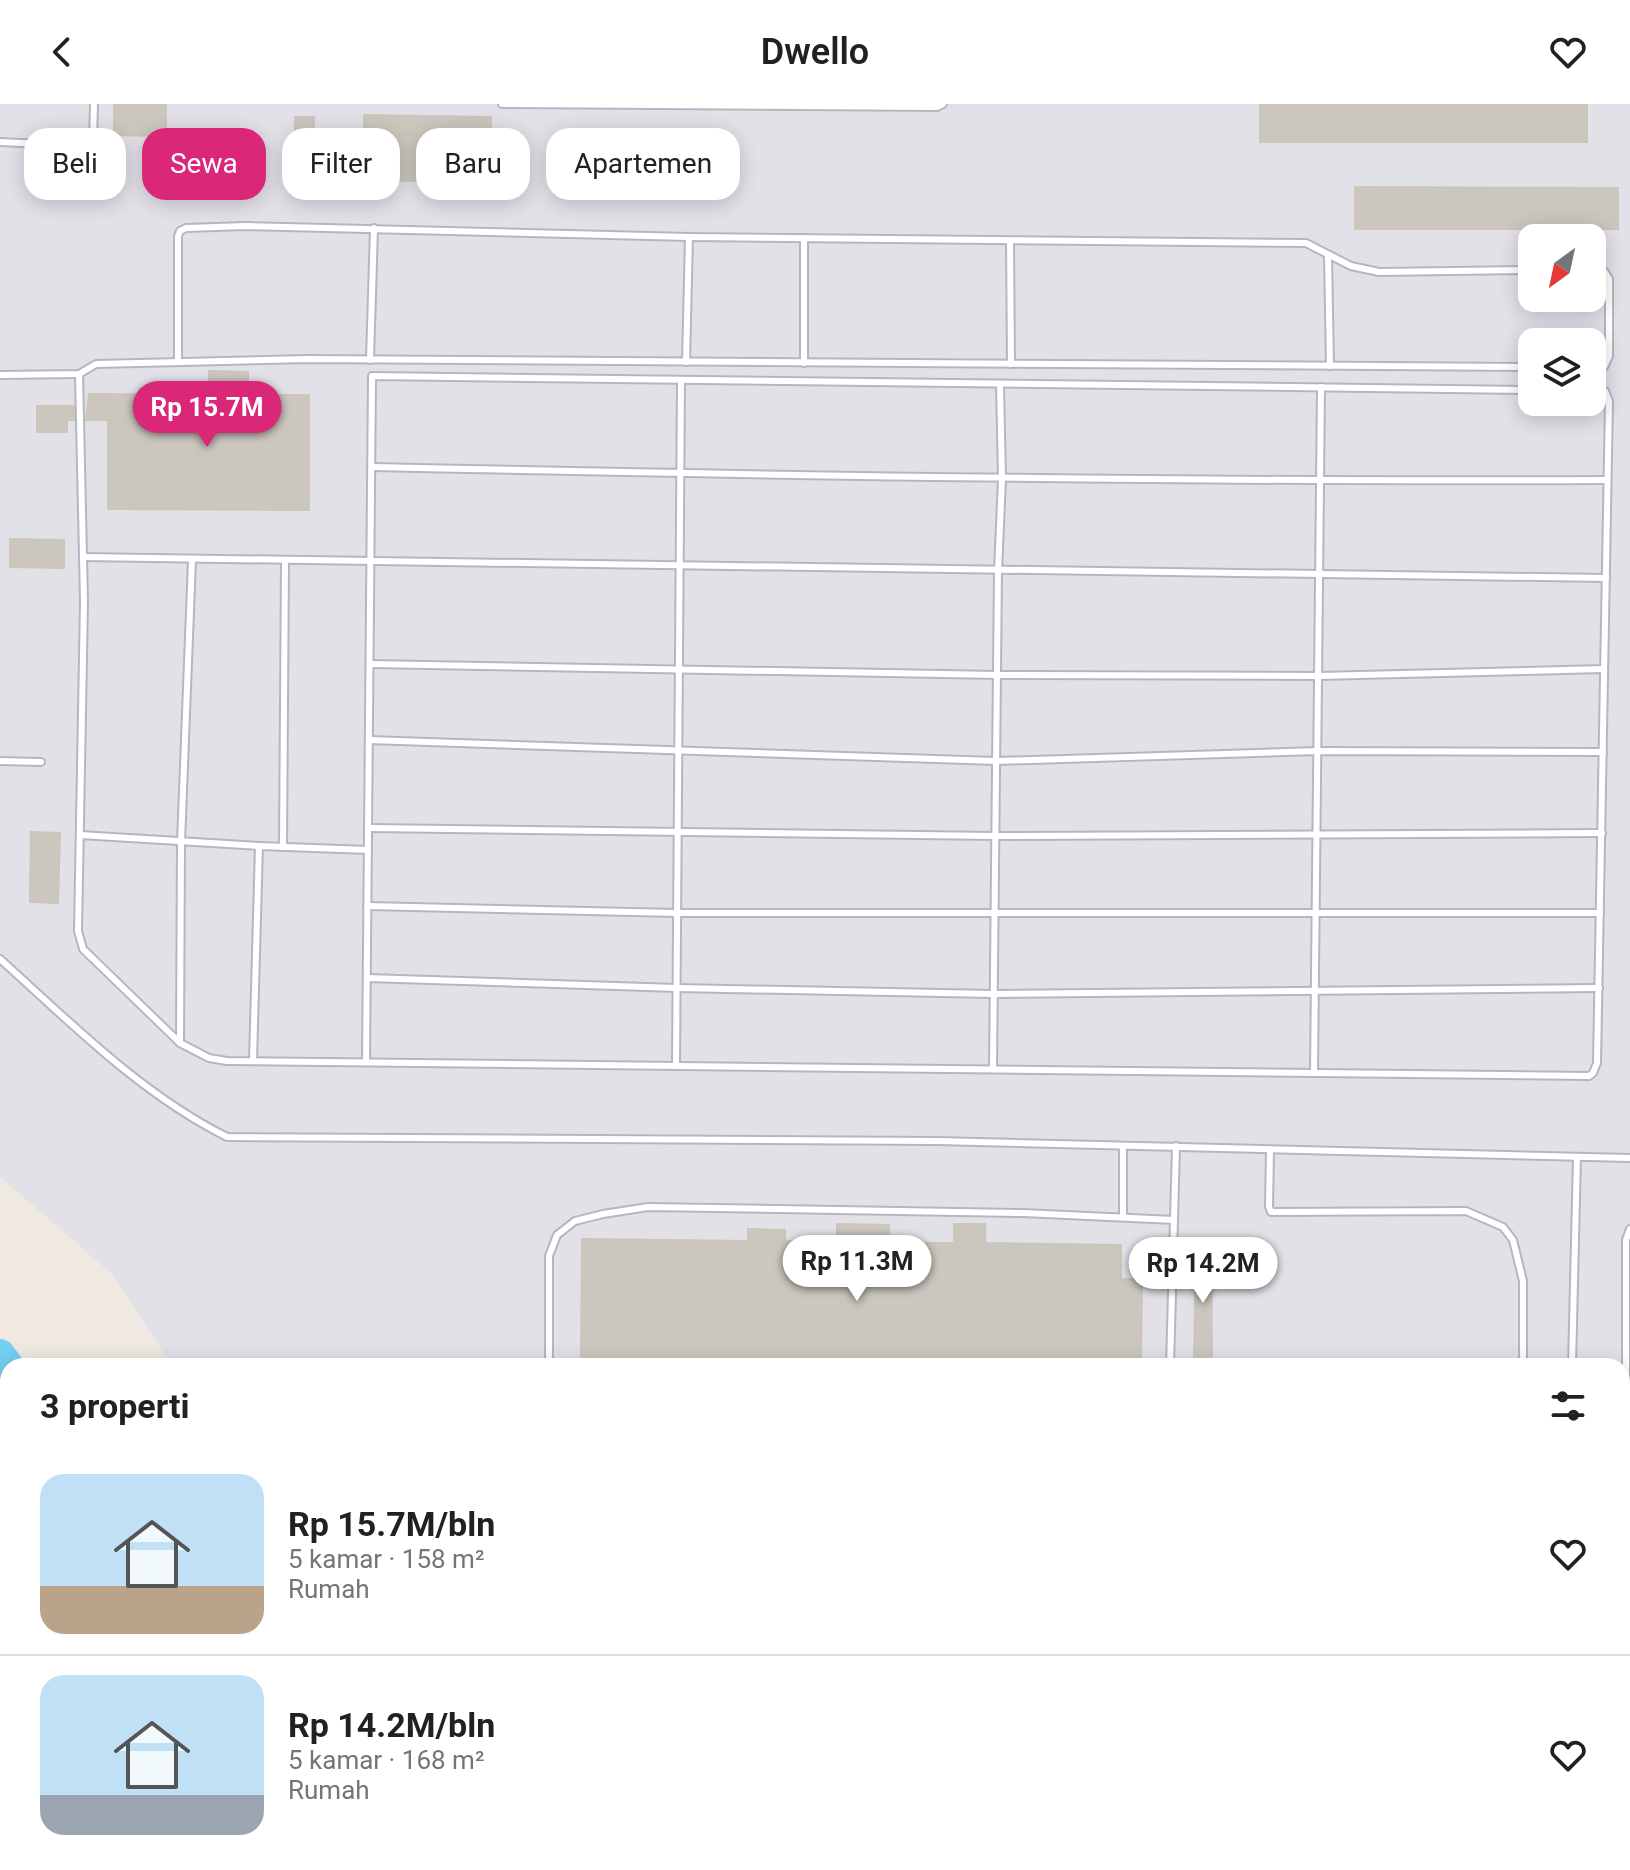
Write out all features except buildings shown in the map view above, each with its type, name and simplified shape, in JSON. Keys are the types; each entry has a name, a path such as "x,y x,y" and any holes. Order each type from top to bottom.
{"lane":[{"path":"0,142 85,146 93,139 94,104"},
{"path":"502,104 937,107 943,104"},
{"path":"178,362 178,236 183,229 246,226 689,237 1306,243 1351,266 1379,272 1518,270"},
{"path":"370,360 374,228"},
{"path":"686,362 689,237"},
{"path":"804,238 804,363"},
{"path":"1010,241 1011,364"},
{"path":"1328,255 1330,366"},
{"path":"1606,274 1609,279 1609,356 1606,363"},
{"path":"0,375 79,374 96,364 370,360 1518,367"},
{"path":"79,374 83,557 78,931 83,949 180,1043 209,1058 253,1061 1589,1076 1597,1063 1599,988 1606,392"},
{"path":"366,1062 373,467 370,385 374,375 1518,390"},
{"path":"676,1066 681,380"},
{"path":"993,1069 998,571 1002,479 1000,384"},
{"path":"1314,1073 1321,387"},
{"path":"373,467 1002,479 1320,482 1607,480"},
{"path":"83,557 1606,578"},
{"path":"180,1043 181,842 192,560"},
{"path":"283,847 285,560"},
{"path":"370,664 998,675 1318,676 1604,669"},
{"path":"369,740 996,761 1318,751 1603,752"},
{"path":"0,761 41,762"},
{"path":"368,828 995,836 1602,833"},
{"path":"80,835 368,850"},
{"path":"253,1061 259,846"},
{"path":"367,906 677,913 993,915 1600,913"},
{"path":"0,959 155,1094 190,1119 227,1137 922,1141 1630,1158"},
{"path":"367,978 993,994 1599,988"},
{"path":"1123,1146 1123,1216"},
{"path":"1170,1358 1176,1146"},
{"path":"1270,1150 1271,1212 1466,1211 1503,1227 1513,1240 1523,1281 1523,1358"},
{"path":"1572,1358 1577,1157"},
{"path":"549,1358 549,1256 557,1235 575,1221 603,1214 648,1207 1123,1216 1174,1220"},
{"path":"1626,1358 1626,1240 1630,1229"}],"shaded area":[{"path":"0,104 1630,104 1630,1358 167,1358 112,1274 0,1177"}],"waterway":[{"path":"0,1354 3,1358"}]}
